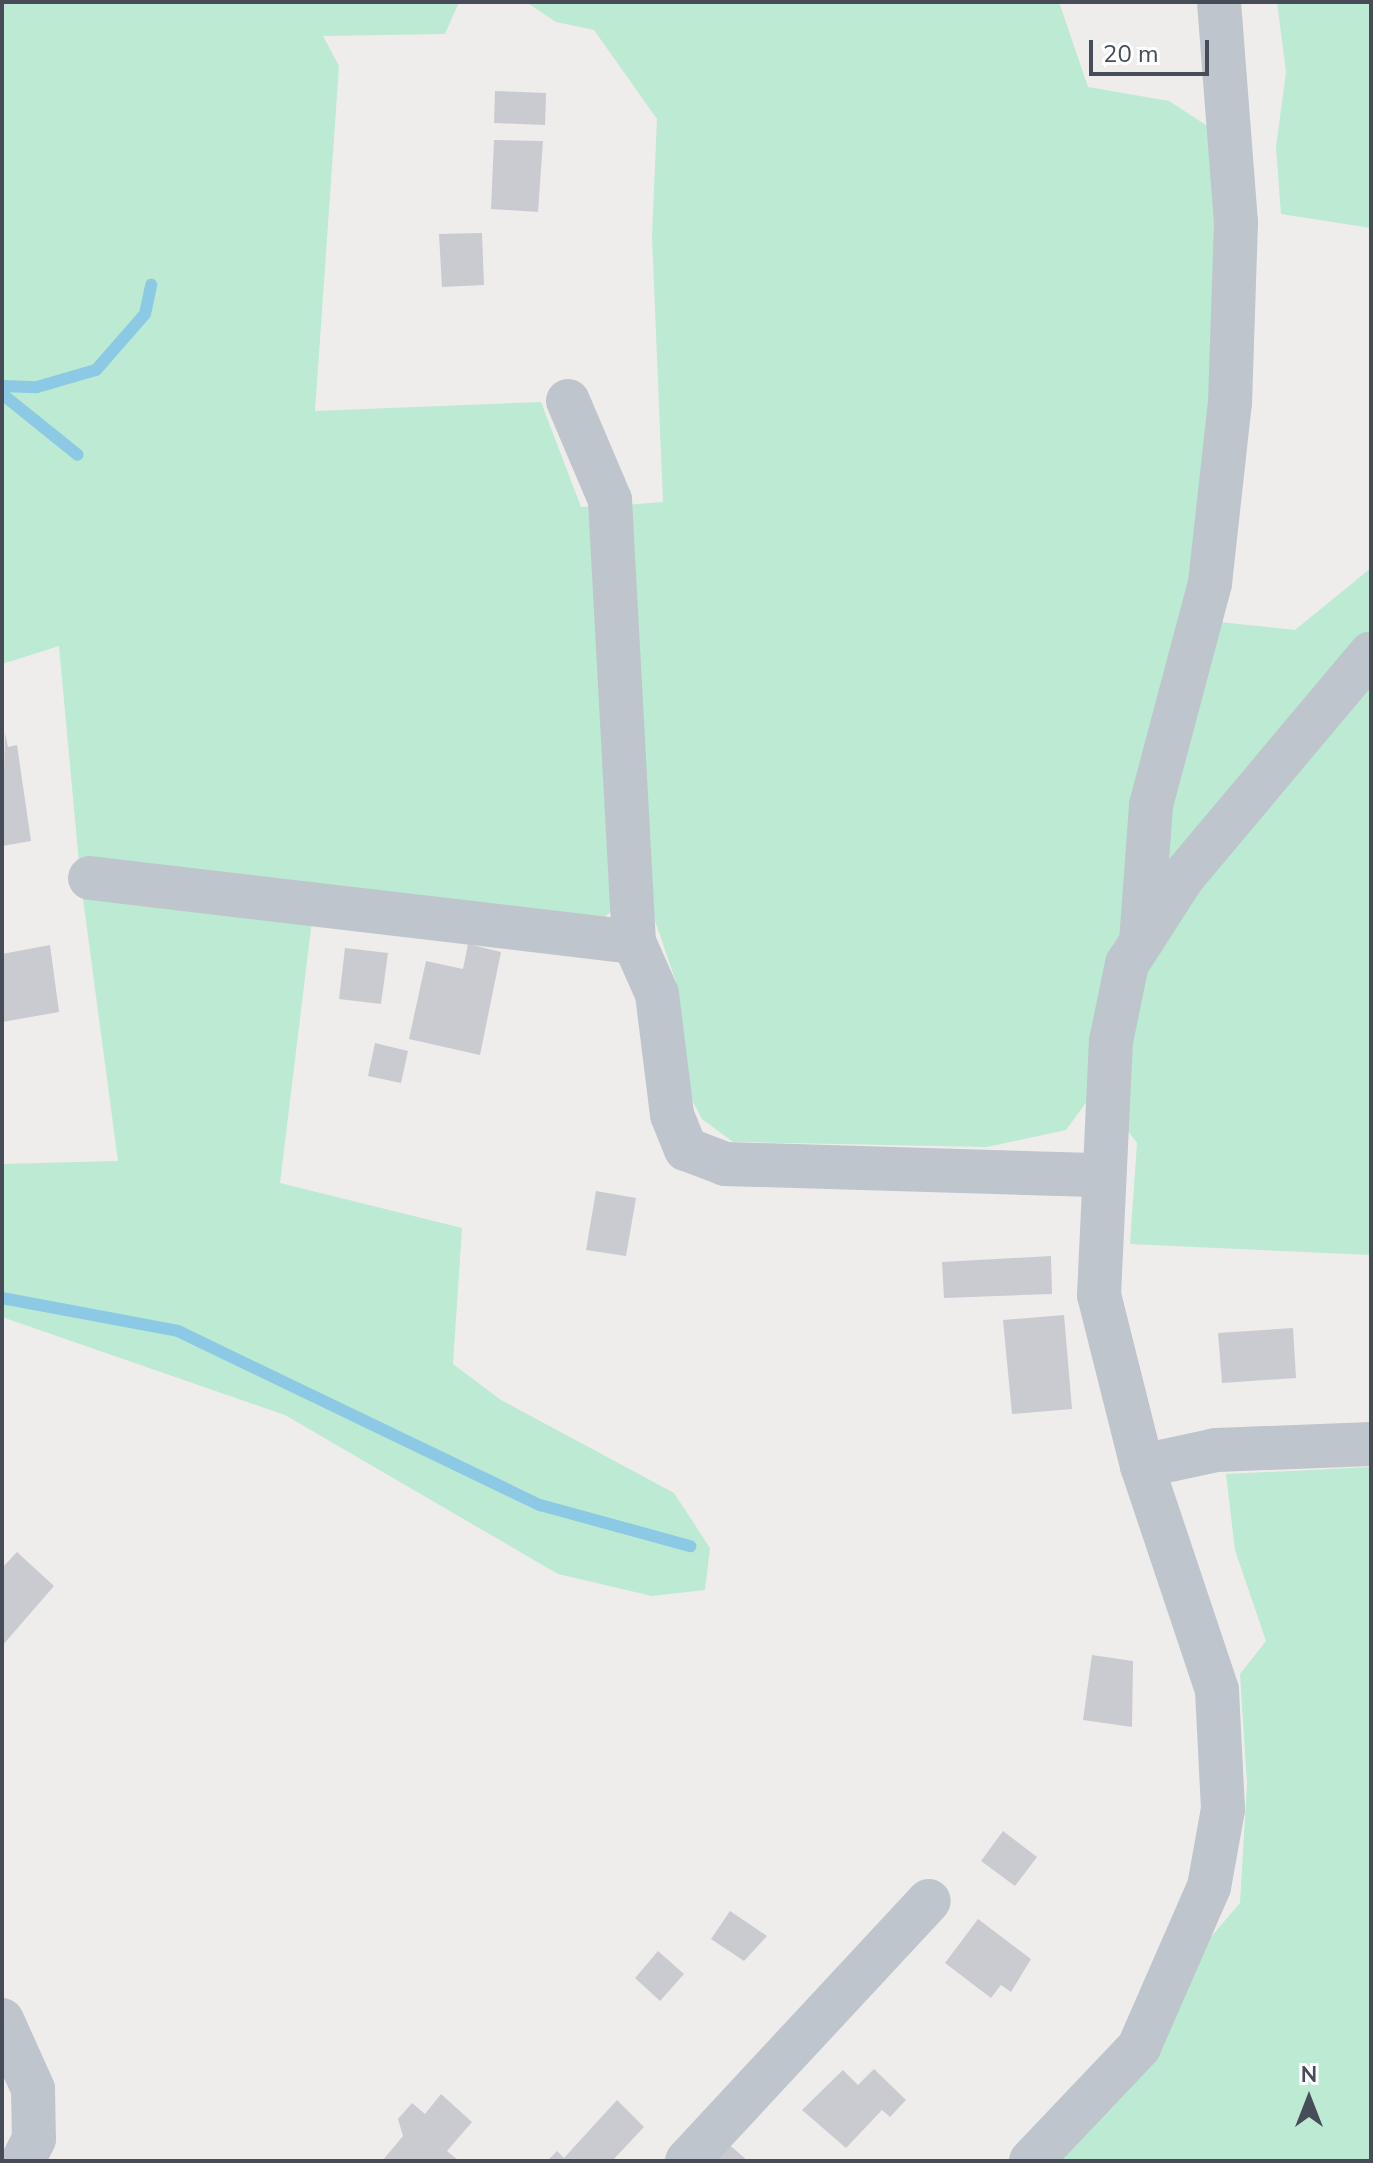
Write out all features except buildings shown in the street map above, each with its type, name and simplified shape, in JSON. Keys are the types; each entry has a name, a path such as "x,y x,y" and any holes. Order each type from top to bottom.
{"street":[{"path":"1141,942 1151,805 1210,583 1229,419 1236,223 1219,2"},
{"path":"568,401 610,500 634,942 657,994 672,1115 686,1149 725,1164 1101,1175"},
{"path":"1031,2161 1139,2047 1209,1887 1223,1809 1217,1690 1142,1466 1099,1295 1101,1175 1111,1041 1127,964 1183,877 1371,653"},
{"path":"90,878 634,942"},
{"path":"1142,1466 1216,1450 1371,1444"},
{"path":"687,2161 929,1901"},
{"path":"2,2020 33,2089 34,2139 23,2161"}],"green space":[{"path":"2,2 459,2 445,34 323,36 339,66 315,411 541,402 581,507 596,506 616,908 594,925 79,863 59,646 2,664"},
{"path":"526,2 1059,2 1088,87 1169,101 1215,131 1219,622 1295,630 1371,568 1371,1255 1130,1244 1137,1143 1096,1089 1066,1130 987,1147 733,1142 702,1119 689,1094 676,982 653,915 626,505 663,502 652,236 657,119 594,30 556,22"},
{"path":"1277,2 1371,2 1371,228 1281,214 1276,147 1286,72"},
{"path":"82,891 312,920 280,1183 462,1228 453,1364 501,1400 674,1493 710,1548 705,1590 652,1596 558,1574 285,1415 2,1317 2,1164 118,1161"},
{"path":"1371,1467 1371,2161 1019,2161 1240,1903 1247,1784 1240,1674 1266,1641 1235,1550 1226,1474"}],"waterway":[{"path":"2,386 37,387 96,370 145,314 151,285"},
{"path":"2,394 78,455"},
{"path":"2,1298 178,1331 540,1505 690,1546"}]}
